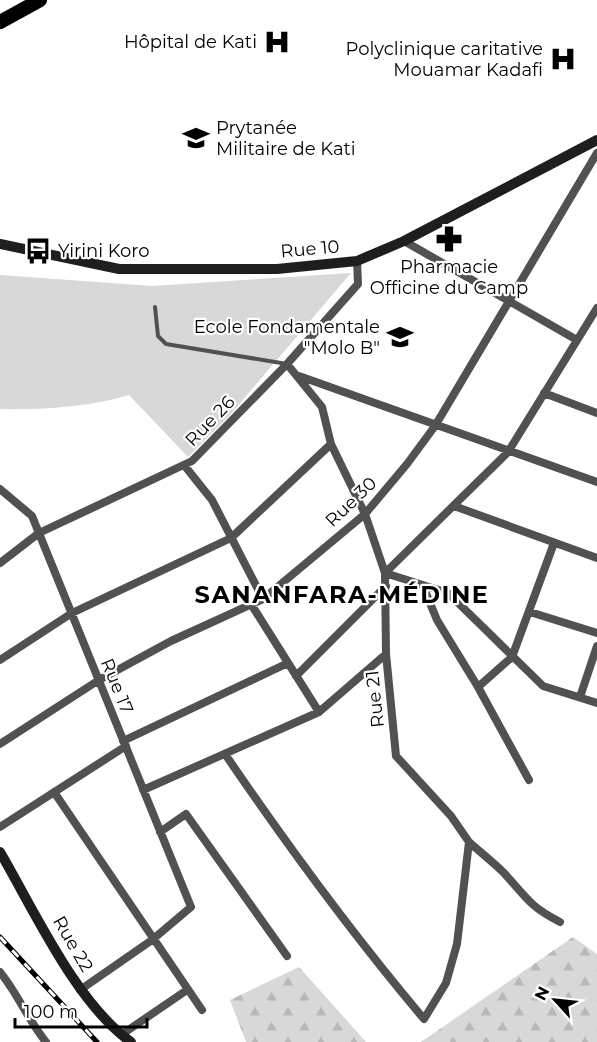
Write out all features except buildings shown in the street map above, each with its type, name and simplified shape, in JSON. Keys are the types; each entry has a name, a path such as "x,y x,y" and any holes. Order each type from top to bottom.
{"highway":[{"path":"0,22 40,0"}],"main road":[{"name":"Rue 10","path":"0,244 119,269 277,269 357,261 404,242 597,140"},
{"name":"Rue 22","path":"0,852 80,990 131,1042"}],"street":[{"name":"Rue 30","path":"0,744 99,680 171,641 263,599 365,514 435,426 597,153"},
{"path":"404,242 577,340"},
{"name":"Rue 26","path":"0,563 39,533 192,461 287,364 358,284 357,261"},
{"path":"597,308 594,321 577,340 508,452 385,573 448,593 543,686 597,703"},
{"name":"Rue 21","path":"287,364 322,407 331,444 365,514 385,573 387,586 386,654 396,756 451,816 469,842 504,874 522,896 538,911 560,922"},
{"path":"297,375 597,482"},
{"path":"544,393 597,413"},
{"path":"0,660 72,613 231,538 331,444"},
{"path":"184,465 212,500 263,599"},
{"name":"Rue 17","path":"0,489 32,516 190,907 152,940"},
{"path":"454,506 597,558"},
{"path":"477,687 512,657 554,543"},
{"path":"296,676 387,586"},
{"path":"423,586 437,621 529,780"},
{"path":"251,604 319,712"},
{"path":"530,612 597,633"},
{"path":"580,697 597,646"},
{"path":"143,790 319,712 386,654"},
{"path":"0,827 124,743 288,663"},
{"path":"225,754 279,834 379,966 424,1019 446,983 457,944 469,842"},
{"path":"54,792 202,1011"},
{"path":"160,832 186,814 287,956"},
{"path":"80,990 152,940"},
{"path":"0,972 17,993 32,1025 46,1042"},
{"path":"122,1035 187,990"}],"lane":[{"path":"155,307 158,336 166,344 287,364"}],"green space":[{"path":"351,273 230,415 188,457 129,395 65,407 0,409 0,275 152,286"},
{"path":"573,937 597,954 597,1042 421,1042"},
{"path":"299,967 366,1042 246,1042 230,1000"}],"railway":[{"path":"0,937 97,1042"}],"place":[{"name":"Hôpital de Kati","path":"277,42"},
{"name":"Polyclinique caritative Mouamar Kadafi","path":"563,59"},
{"name":"Prytanée Militaire de Kati","path":"196,138"},
{"name":"Pharmacie Officine du Camp","path":"449,239"},
{"name":"Yirini Koro","path":"38,251"},
{"name":"Ecole Fondamentale \"Molo B\"","path":"400,337"}],"district":[{"name":"SANANFARA-MÉDINE","path":"342,595"}]}
